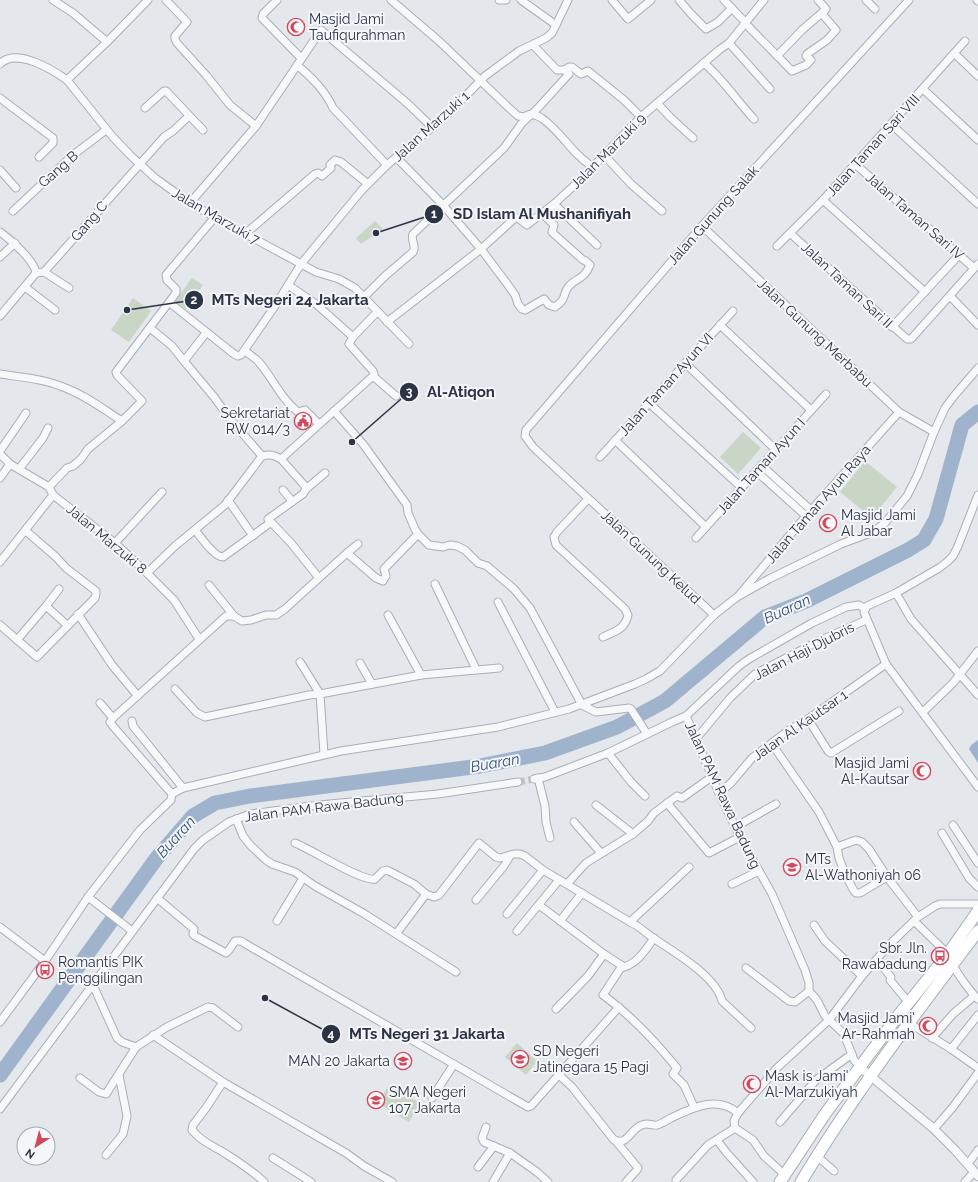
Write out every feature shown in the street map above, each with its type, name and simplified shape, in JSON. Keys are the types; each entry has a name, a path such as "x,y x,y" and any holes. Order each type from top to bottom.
{"main road":[{"path":"783,1178 825,1114 948,954 978,911"},
{"path":"801,1182 871,1076 978,931"}],"street":[{"path":"53,0 73,13 107,42"},
{"path":"68,80 148,0"},
{"path":"166,0 187,22 175,36 177,43 206,75 230,105 256,126"},
{"path":"277,0 263,14 263,21 301,58"},
{"path":"391,0 439,41 518,116 525,116 528,114 538,116 551,126 592,168"},
{"path":"499,0 506,0"},
{"path":"521,0 556,25"},
{"name":"Jalan Marzuki 1","path":"245,350 301,264 332,225 368,184 481,80 519,51 546,38 552,33 568,0"},
{"path":"612,0 628,19 652,0"},
{"path":"679,0 706,29 718,22 732,8"},
{"path":"724,0 778,56 791,72 806,65 811,60 806,56 806,54 827,40 836,31 836,28 823,14 821,6"},
{"name":"Jalan Marzuki 9","path":"387,322 481,249 515,218 518,218 527,225 554,204 592,168 641,117 728,43 764,0"},
{"path":"866,0 875,9"},
{"name":"Jalan Gunung Salak","path":"526,436 526,430 702,226 908,0"},
{"path":"778,56 802,30 821,6"},
{"path":"190,202 256,126 321,30 407,103 431,126"},
{"name":"Jalan Taman Sari VIII","path":"777,246 823,200 955,54 965,41"},
{"path":"728,43 770,89"},
{"path":"533,45 557,70 565,70 572,67 581,74 588,71 624,100 641,117"},
{"path":"955,54 978,76"},
{"name":"Jalan Marzuki 7","path":"0,64 16,58 28,60 51,69 68,80 106,130 155,178 190,202 245,234 316,272 346,282 355,288 409,344"},
{"path":"704,63 714,72 754,119"},
{"path":"297,65 320,88 329,100 332,108 387,165"},
{"path":"364,297 385,276 413,252 415,248 412,235 504,148 522,123 568,76 569,74 565,70"},
{"path":"923,89 978,140"},
{"path":"145,108 164,91 166,91 203,130"},
{"path":"0,98 53,138 53,143 39,157"},
{"path":"657,103 693,138"},
{"name":"Gang C","path":"44,272 139,163 164,137 189,116"},
{"path":"891,124 978,204"},
{"name":"Gang B","path":"13,211 73,155 106,130"},
{"path":"604,155 631,184 662,210"},
{"path":"397,158 443,205 481,249 515,294 518,304 522,309 529,309 544,299 550,305 555,307 562,301 569,286 583,277 590,264 583,260 552,232 554,225 542,213"},
{"path":"245,234 315,174 322,176 325,174 331,168 330,165 335,160 340,162 368,184"},
{"name":"Jalan Taman Sari IV","path":"855,164 959,255 976,266"},
{"path":"0,170 16,188"},
{"path":"823,200 924,292"},
{"path":"554,204 596,245"},
{"path":"49,488 67,468 73,466 81,459 88,449 122,421 142,400 117,375 116,372 170,303 177,291 166,275 215,217"},
{"name":"Jalan Gunung Merbabu","path":"702,226 899,412 934,432"},
{"path":"0,232 15,243 34,267 36,273"},
{"name":"Jalan Taman Sari II","path":"790,234 907,339 910,339 950,296"},
{"path":"0,257 15,243"},
{"path":"892,327 959,255"},
{"path":"976,266 950,296 978,325"},
{"path":"0,316 36,273 44,272 69,288"},
{"path":"288,285 316,304 353,337"},
{"path":"25,287 55,310"},
{"path":"170,303 234,354 239,356 245,350 257,360 290,404 298,412 303,410 306,411 319,424"},
{"name":"Jalan Taman Ayun VI","path":"600,457 733,311"},
{"path":"377,312 353,337 349,346 373,371 373,376 396,396"},
{"path":"720,326 811,410"},
{"path":"150,328 172,346 230,419 262,456"},
{"path":"184,361 206,333"},
{"path":"686,363 776,450"},
{"path":"172,794 184,788 324,754 498,727 582,705 635,684 660,671 714,615 737,597 769,579 834,548 873,532 886,523 913,485 945,408 978,368"},
{"path":"0,374 63,386 82,395 122,421"},
{"path":"281,459 373,376"},
{"name":"Jalan Taman Ayun I","path":"696,538 826,394"},
{"path":"649,403 742,488"},
{"path":"334,410 363,444 407,505 408,513 418,534 429,545 443,547 450,545 457,546 465,550 478,563 487,566 514,589 530,608 582,705 596,712 629,708 643,726 647,734"},
{"name":"Jalan Taman Ayun Raya","path":"737,597 811,510 899,412"},
{"path":"0,450 26,413"},
{"path":"19,469 43,438 48,428"},
{"name":"Jalan Gunung Kelud","path":"526,436 533,447 714,615"},
{"path":"615,440 706,527"},
{"name":"Jalan Marzuki 8","path":"0,454 10,464 49,488 53,495 115,543 174,600 199,639"},
{"path":"147,573 225,505 262,456 269,454 281,459 306,489"},
{"path":"0,478 10,464"},
{"path":"762,465 811,510"},
{"path":"756,471 806,516"},
{"path":"319,578 291,543 268,521 268,518 303,494 306,489 325,473"},
{"path":"283,490 292,501"},
{"path":"115,543 162,492"},
{"path":"0,562 53,495"},
{"name":"Jalan Haji Djubris","path":"864,610 870,604 896,593 939,568 953,556 978,495"},
{"name":"Jalan Gunung Kelud","path":"588,499 554,537 556,545 625,609 628,615 627,622 622,627 603,636"},
{"path":"228,500 253,536"},
{"path":"195,530 216,555 223,558 270,523"},
{"path":"0,625 37,657 95,598 96,591 66,568 56,557 26,531"},
{"path":"347,553 369,573 381,581 386,576 384,569 418,534"},
{"path":"209,585 234,616 242,621 251,620 266,615 276,615 285,609 358,544"},
{"path":"435,584 476,669"},
{"path":"17,640 59,589"},
{"path":"896,593 911,619 978,695"},
{"path":"498,602 555,712"},
{"path":"686,716 739,666 749,659 812,623 846,607 859,605 864,610 866,620 886,664 978,787"},
{"path":"46,606 67,625"},
{"path":"78,614 112,665 137,695"},
{"path":"388,615 421,675"},
{"path":"172,794 110,722 137,695 199,639 226,616 234,616"},
{"name":"Jalan Haji Djubris","path":"696,739 730,698 755,674 819,641 866,620"},
{"path":"923,712 950,686 978,651"},
{"path":"300,662 320,694 324,754"},
{"path":"360,663 372,684"},
{"name":"Jalan Al Kautsar 1","path":"719,793 731,783 752,758 789,730 808,719 886,664"},
{"path":"175,689 197,713 205,717 309,695 421,675 499,668"},
{"path":"100,703 113,718"},
{"path":"808,719 828,751 831,753 899,711"},
{"name":"Jalan PAM Rawa Badung","path":"550,838 546,822 545,806 536,779 608,753 686,716 735,827 772,894 805,970 809,982 809,991 817,1000 825,1016 844,1034 854,1060 860,1068 934,1129 976,1174"},
{"path":"132,721 133,726 184,788"},
{"path":"772,744 819,812 837,847 839,858 856,893 860,893 887,877"},
{"path":"608,753 631,782 645,796"},
{"path":"567,884 586,863 633,834 648,821 654,813 678,795 682,798 713,776"},
{"name":"Jalan PAM Rawa Badung","path":"0,1109 93,985 130,930 157,898 194,849 203,840 229,822 250,814 326,804 438,794 518,782"},
{"path":"0,1022 140,830 171,800 172,794"},
{"path":"667,804 709,853 740,837"},
{"path":"735,827 776,804"},
{"path":"596,805 633,834"},
{"path":"236,819 243,836 260,855 272,864 295,872 456,972"},
{"path":"574,822 601,853"},
{"path":"953,825 978,863"},
{"path":"942,833 969,878 978,888"},
{"path":"837,847 856,840 862,842 916,919 948,954"},
{"path":"295,843 370,880 375,879 383,871 387,870 414,884 426,894 434,897 439,895 479,843 496,857 500,858 520,854 525,856 543,870 674,950 704,974 721,996 722,1001 751,1028"},
{"path":"476,900 504,866 510,856"},
{"path":"630,922 689,867"},
{"path":"507,914 543,870"},
{"path":"732,884 759,871"},
{"path":"277,922 303,878"},
{"path":"517,931 559,880"},
{"path":"560,921 582,893"},
{"path":"396,934 426,894"},
{"path":"89,898 130,930"},
{"path":"157,898 194,929 193,934 195,936 223,952 228,952 235,942 240,941 244,943 528,1107 531,1106 619,1007"},
{"path":"783,1178 764,1156 753,1140 735,1128 734,1121 738,1113 777,1068 829,1020 862,976 916,919 940,904 978,904"},
{"path":"539,905 622,966 630,965 639,958 654,938"},
{"path":"814,925 825,941 862,976"},
{"path":"1,931 45,961"},
{"path":"556,1009 588,976 604,954"},
{"path":"877,960 891,977 890,980 909,1003"},
{"path":"932,1038 953,1014 976,998 957,973 953,964"},
{"path":"622,966 603,995 619,1007 655,1040 677,1068 673,1074 684,1085 694,1107"},
{"path":"746,968 789,1001 795,1002 809,991"},
{"path":"93,985 117,1038 122,1042 136,1047"},
{"path":"80,1078 99,1092 106,1094 136,1047 153,1035 208,1007 213,1008 238,1026"},
{"path":"951,1049 978,1014"},
{"path":"909,1023 978,1068"},
{"path":"153,1035 222,1082 346,1153 364,1166 392,1182"},
{"path":"780,1122 816,1080 852,1054"},
{"path":"432,1098 454,1064"},
{"path":"934,1129 953,1107 978,1073"},
{"path":"558,1074 572,1087 638,1168 626,1182"},
{"path":"106,1155 123,1134 127,1116 119,1075"},
{"path":"222,1082 206,1108 193,1125 192,1130 208,1144 254,1172 264,1182"},
{"path":"614,1140 620,1142 624,1141 640,1125 649,1123 657,1125 694,1107 708,1104 723,1105 732,1108 738,1113"},
{"path":"486,1127 482,1140 510,1153 537,1172 548,1182"},
{"path":"676,1180 704,1149 735,1128"},
{"path":"717,1140 754,1182"},
{"path":"478,1167 494,1146"},
{"path":"968,1164 978,1150"},
{"path":"493,1182 510,1153"},
{"path":"817,1156 834,1171"},
{"path":"273,1158 311,1182"},
{"path":"965,1182 976,1174"}],"green space":[{"path":"375,221 383,229 361,244 356,238"},
{"path":"192,278 203,285 186,309 175,301"},
{"path":"133,298 151,311 129,342 111,330"},
{"path":"743,432 761,448 738,474 720,457"},
{"path":"865,461 897,487 872,518 840,492"},
{"path":"517,1043 537,1061 526,1075 505,1057"},
{"path":"389,1085 420,1103 409,1122 378,1103"}],"water":[{"path":"978,740 978,763 969,749 971,745"}],"waterway":[{"name":"Buaran","path":"0,1075 156,859 193,816 215,803 250,796 480,766 545,753 617,727 665,701 765,617 806,601 908,550 924,540 936,519 962,425 978,412"}],"tunnel":[{"path":"518,782 534,779"}],"place":[{"name":"Masjid Jami Taufiqurahman","path":"296,27"},
{"name":"SD Islam Al Mushanifiyah","path":"376,233"},
{"name":"MTs Negeri 24 Jakarta","path":"127,310"},
{"name":"Sekretariat RW 014/3","path":"303,421"},
{"name":"Al-Atiqon","path":"352,442"},
{"name":"Masjid Jami Al Jabar","path":"828,523"},
{"name":"Masjid Jami Al-Kautsar","path":"922,771"},
{"name":"MTs Al-Wathoniyah 06","path":"792,867"},
{"name":"Sbr. Jln. Rawabadung","path":"940,956"},
{"name":"Romantis PIK Penggilingan","path":"45,970"},
{"name":"MTs Negeri 31 Jakarta","path":"265,998"},
{"name":"Masjid Jami' Ar-Rahmah","path":"928,1026"},
{"name":"SD Negeri Jatinegara 15 Pagi","path":"520,1059"},
{"name":"MAN 20 Jakarta","path":"403,1061"},
{"name":"Mask is Jami' Al-Marzukiyah","path":"752,1084"},
{"name":"SMA Negeri 107 Jakarta","path":"376,1100"}]}
